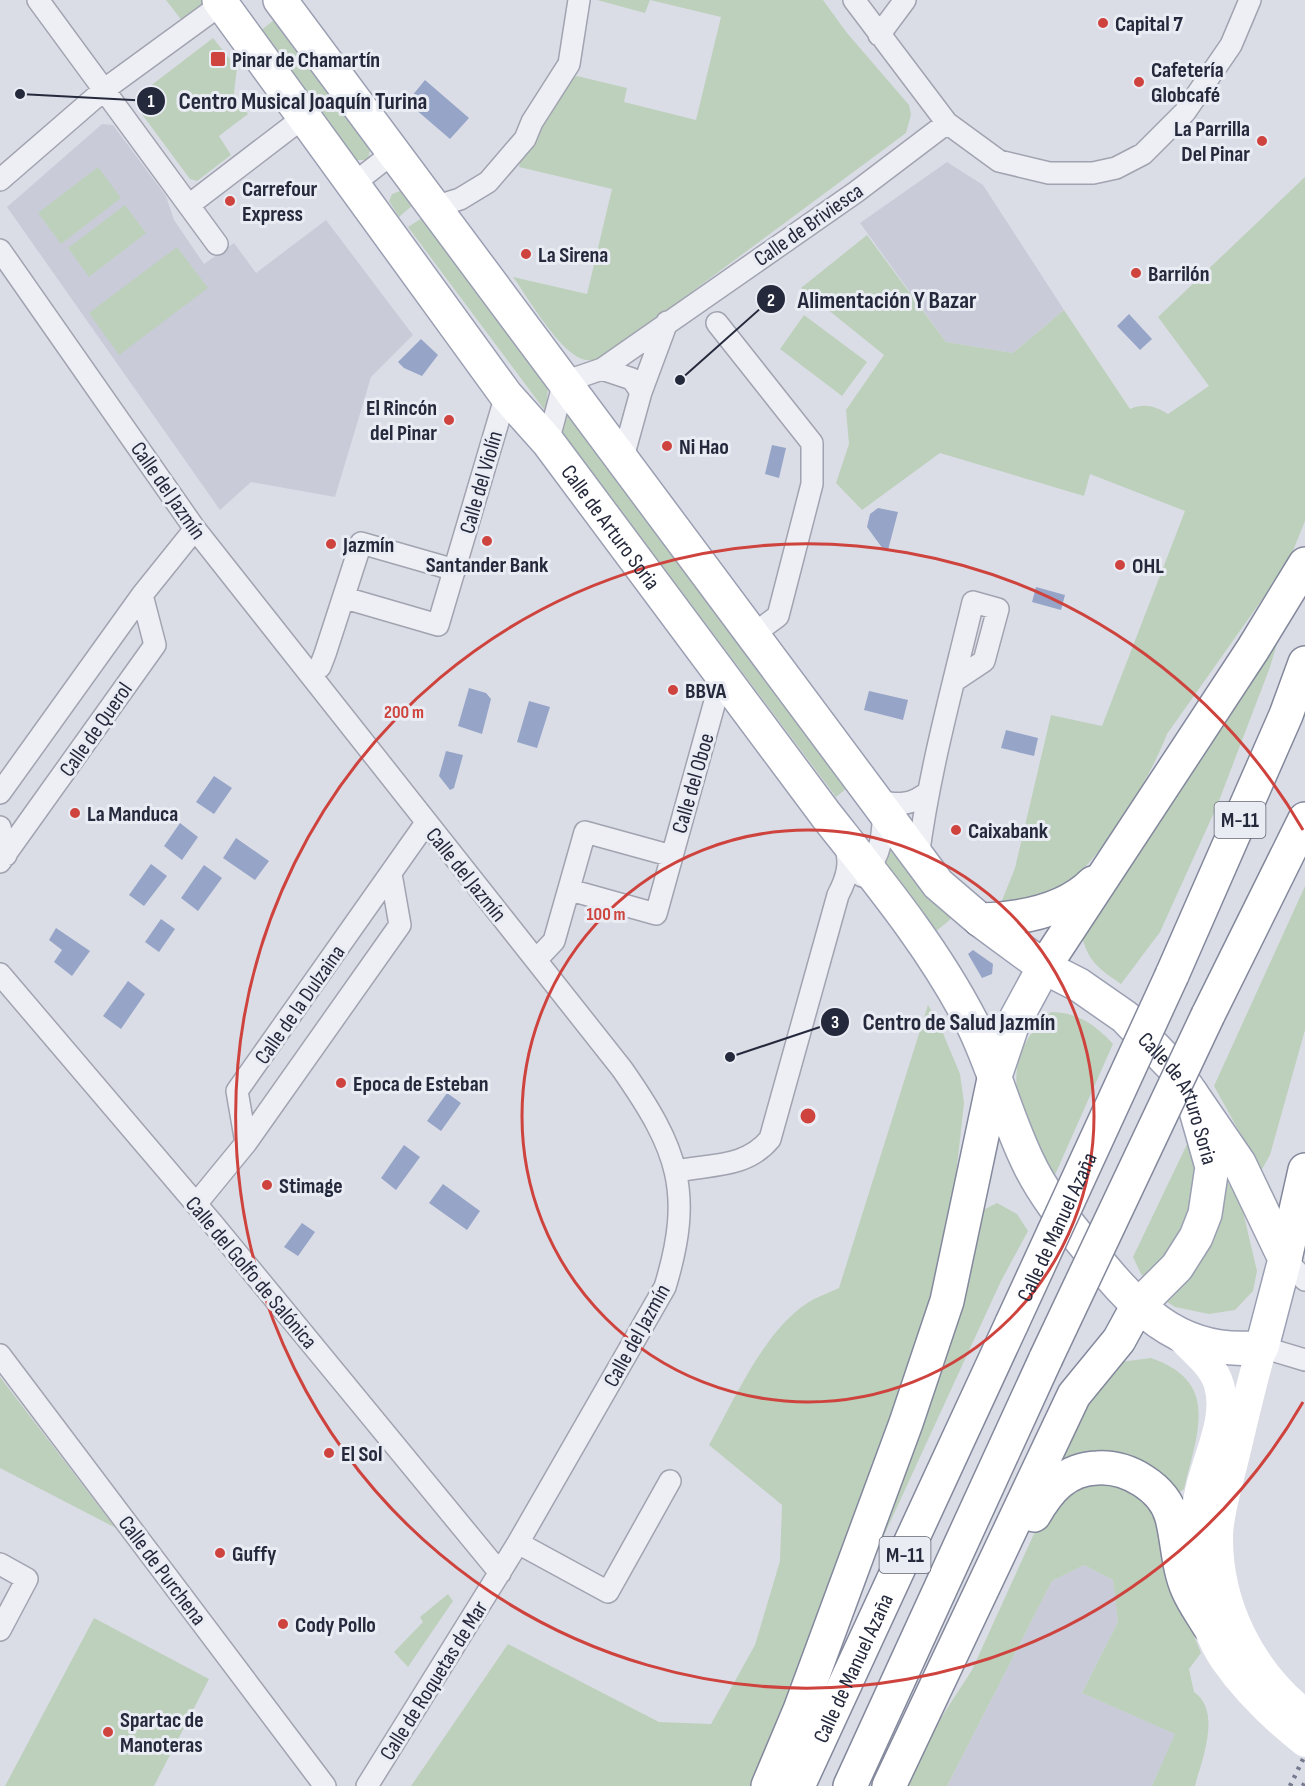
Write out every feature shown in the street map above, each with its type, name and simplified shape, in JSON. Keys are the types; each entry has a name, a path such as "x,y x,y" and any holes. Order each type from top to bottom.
{"main road":[{"name":"Calle de Arturo Soria","path":"223,1 352,185 506,395 548,442 838,831 853,884 893,900 939,967 972,1023 1013,1130 1047,1197 1122,1292 1137,1307 1176,1267 1196,1237 1205,1214 1212,1167 1191,1093 1174,1068 1125,1017 1079,985 1044,967 980,920 938,884 280,0"},
{"path":"768,1786 800,1710 857,1556 906,1423 943,1312 994,1079 1012,1026 1044,967 1253,649 1305,564"},
{"name":"Calle de Manuel Azaña","path":"798,1786 1172,975 1281,725 1305,663"},
{"name":"Calle de Manuel Azaña","path":"850,1786 1046,1358 1208,1015 1305,819"},
{"path":"980,920 1033,915 1066,903 1088,888 1109,867"},
{"path":"1191,1093 1239,1163 1295,1270"},
{"path":"889,1786 921,1724 1074,1395 1119,1340 1137,1307 1176,1332 1206,1345 1237,1350 1262,1347 1295,1270 1305,1170"},
{"path":"921,1724 962,1659 1044,1498 1059,1480 1081,1468 1108,1467 1135,1475 1155,1491 1171,1514 1187,1589 1209,1626"}],"street":[{"path":"38,0 217,244"},
{"path":"434,207 460,198 488,182 525,139 532,122 569,64 579,0"},
{"path":"854,0 948,123 999,161 1050,173 1093,173 1116,168 1143,154 1185,112 1231,45 1250,0"},
{"path":"879,34 905,0"},
{"path":"0,180 105,89 223,1"},
{"path":"189,205 304,117"},
{"name":"Calle de Briviesca","path":"564,382 602,369 856,192 948,123"},
{"path":"352,185 394,152"},
{"name":"Calle del Jazmín","path":"0,250 195,530 536,960 647,1105 677,1170 680,1220 676,1250 665,1287 500,1573"},
{"path":"622,461 641,392 667,322"},
{"path":"717,322 812,442 812,484 778,616 752,636"},
{"path":"602,369 632,379 641,392"},
{"path":"548,442 564,382"},
{"name":"Calle del Violín","path":"345,598 438,625 506,395"},
{"name":"Calle de Querol","path":"0,793 142,595 195,530"},
{"path":"311,674 323,660 361,543 454,570"},
{"name":"Calle de Querol","path":"3,858 155,645 142,595"},
{"name":"Calle del Oboe","path":"570,890 656,914 722,675"},
{"path":"918,858 928,792 954,681"},
{"path":"677,1170 743,1161 759,1152 770,1139 853,884 879,849 884,828 880,805 900,805 919,799 928,792"},
{"name":"Calle de la Dulzaina","path":"246,1143 237,1091 426,823"},
{"name":"Calle de Querol","path":"0,827 3,858"},
{"name":"Calle del Oboe","path":"536,960 554,941 585,832 672,856"},
{"name":"Calle de la Dulzaina","path":"196,1204 246,1143 400,925 392,874"},
{"name":"Calle del Golfo de Salónica","path":"0,974 196,1204 500,1573"},
{"path":"1176,1332 1216,1375 1220,1387 1221,1412 1196,1516 1196,1563 1209,1626 1225,1659 1259,1699 1305,1742"},
{"path":"1305,1360 1262,1347 1220,1514 1219,1558 1230,1608 1249,1651 1294,1705 1305,1714"},
{"name":"Calle de Purchena","path":"0,1355 325,1786"},
{"path":"518,1543 608,1592 670,1481"},
{"path":"0,1564 27,1579 0,1630"},
{"name":"Calle de Roquetas de Mar","path":"367,1786 500,1573"}],"shaded area":[{"path":"102,124 113,125 166,196 174,220 204,264 234,243 256,273 326,220 413,335 371,377 335,497 251,482 220,510 7,207"},
{"path":"947,162 983,185 1064,310 1013,353 946,342 860,223"},
{"path":"1084,1565 1113,1580 1118,1622 1082,1693 1176,1734 1152,1786 947,1786 1052,1581"}],"green space":[{"path":"166,0 210,0 183,22"},
{"path":"597,0 650,0 645,13"},
{"path":"650,0 823,0 847,33 909,105 911,115 906,133 611,351 597,359 587,360 577,357 557,338 536,312 513,277 587,294 612,189 519,167 521,159 538,135 566,82 577,76 627,88 624,102 696,120 721,17"},
{"path":"274,20 370,150 368,160 356,160 260,31"},
{"path":"213,38 237,68 234,93 248,114 219,136 231,155 197,181 190,179 141,113 145,90"},
{"path":"98,167 121,198 61,244 38,213"},
{"path":"1305,177 1305,521 1288,563 1167,734 1132,804 1096,854 1077,875 1057,891 1038,901 1001,903 1015,868 1051,715 1102,726 1185,511 1090,474 1084,496 940,453 862,510 836,483 849,444 846,410 884,355 801,288 867,235 946,342 1013,353 1064,310 1130,409 1149,406 1168,414 1209,386 1158,317"},
{"path":"400,191 413,205 399,217 389,201 392,194"},
{"path":"125,205 146,233 89,277 68,248"},
{"path":"422,218 548,387 546,412 408,227"},
{"path":"177,247 208,288 119,355 89,313"},
{"path":"804,315 867,362 842,396 780,349"},
{"path":"565,410 847,788 836,797 561,431"},
{"path":"1279,637 1270,667 1217,806 1160,932 1121,984 1090,957 1081,932"},
{"path":"892,849 951,919 935,932 886,865 886,850"},
{"path":"1305,886 1305,1030 1270,1155 1261,1171 1214,1086"},
{"path":"928,1005 940,1026 960,1074 964,1103 951,1220 935,1295 830,1600 750,1786 411,1786 508,1644 659,1722 711,1724 755,1645 780,1561 782,1505 709,1445 753,1364 781,1326 814,1299 839,1288"},
{"path":"1051,1012 1078,1017 1100,1031 1113,1044 1054,1177 1031,1134 1017,1093 1017,1072 1021,1052 1033,1032"},
{"path":"1189,1140 1197,1164 1199,1181 1191,1213 1164,1257 1142,1276 1133,1257"},
{"path":"1218,1167 1241,1203 1257,1271 1253,1291 1235,1310 1209,1314 1175,1307 1158,1296"},
{"path":"997,1203 1017,1214 1028,1231 1001,1281 863,1581 981,1211"},
{"path":"1151,1358 1173,1368 1188,1381 1196,1395 1199,1412 1198,1429 1184,1489 1175,1495 1058,1462 1094,1387 1120,1362"},
{"path":"0,1377 114,1526 114,1527 0,1468"},
{"path":"1083,1474 1152,1498 1180,1601 1201,1653 1189,1669 1194,1692 1202,1700 1207,1711 1208,1723 1208,1736 1195,1786 1152,1786 1175,1734 1082,1693 1118,1622 1113,1580 1084,1565 1052,1581 947,1786 905,1786 926,1741 972,1670 1043,1514"},
{"path":"448,1594 453,1601 408,1667 394,1652 423,1622 420,1617"},
{"name":"Spartac de Manoteras","path":"94,1618 209,1679 154,1786 5,1786"}],"water":[{"path":"425,80 469,118 450,139 407,102"},
{"path":"1129,314 1152,339 1140,350 1117,326"},
{"path":"421,339 438,355 422,376 404,368 398,362"},
{"path":"772,445 786,448 779,478 765,474"},
{"path":"878,508 898,512 888,550 883,549 867,527 870,514"},
{"path":"1036,587 1065,595 1061,610 1032,602"},
{"path":"469,688 486,693 491,699 482,734 458,726"},
{"path":"869,691 908,700 903,720 864,710"},
{"path":"529,701 550,707 537,748 517,742"},
{"path":"1006,730 1038,738 1034,756 1001,748"},
{"path":"446,751 463,755 454,788 450,790 439,776"},
{"path":"214,776 232,788 214,814 196,802"},
{"path":"180,823 198,837 182,860 164,846"},
{"path":"236,838 269,861 255,880 223,858"},
{"path":"151,864 167,876 144,906 129,895"},
{"path":"204,865 222,878 198,911 181,898"},
{"path":"161,919 175,929 159,952 145,942"},
{"path":"56,928 90,951 72,976 54,962 62,950 49,940"},
{"path":"973,950 993,964 992,974 982,978 968,954"},
{"path":"128,981 145,994 121,1029 103,1016"},
{"path":"447,1093 461,1103 441,1131 427,1121"},
{"path":"404,1145 420,1157 396,1190 381,1178"},
{"path":"443,1184 480,1211 467,1230 429,1203"},
{"path":"302,1223 315,1232 298,1256 284,1247"}],"railway":[{"path":"1290,1786 1305,1755"},
{"path":"1303,1786 1305,1782"}],"place":[{"name":"Capital 7","path":"1103,23"},
{"name":"Pinar de Chamartín","path":"218,59"},
{"name":"Cafetería Globcafé","path":"1139,82"},
{"name":"Centro Musical Joaquín Turina","path":"20,94"},
{"name":"La Parrilla Del Pinar","path":"1262,141"},
{"name":"Carrefour Express","path":"230,201"},
{"name":"La Sirena","path":"526,254"},
{"name":"Barrilón","path":"1136,273"},
{"name":"Alimentación Y Bazar","path":"680,380"},
{"name":"El Rincón del Pinar","path":"449,420"},
{"name":"Ni Hao","path":"667,446"},
{"name":"Santander Bank","path":"487,541"},
{"name":"Jazmín","path":"331,544"},
{"name":"OHL","path":"1120,565"},
{"name":"BBVA","path":"673,690"},
{"name":"La Manduca","path":"75,813"},
{"name":"Caixabank","path":"956,830"},
{"name":"Centro de Salud Jazmín","path":"730,1057"},
{"name":"Epoca de Esteban","path":"341,1083"},
{"name":"Stimage","path":"267,1185"},
{"name":"El Sol","path":"329,1453"},
{"name":"Guffy","path":"220,1553"},
{"name":"Cody Pollo","path":"283,1624"},
{"name":"Spartac de Manoteras","path":"108,1732"}]}
